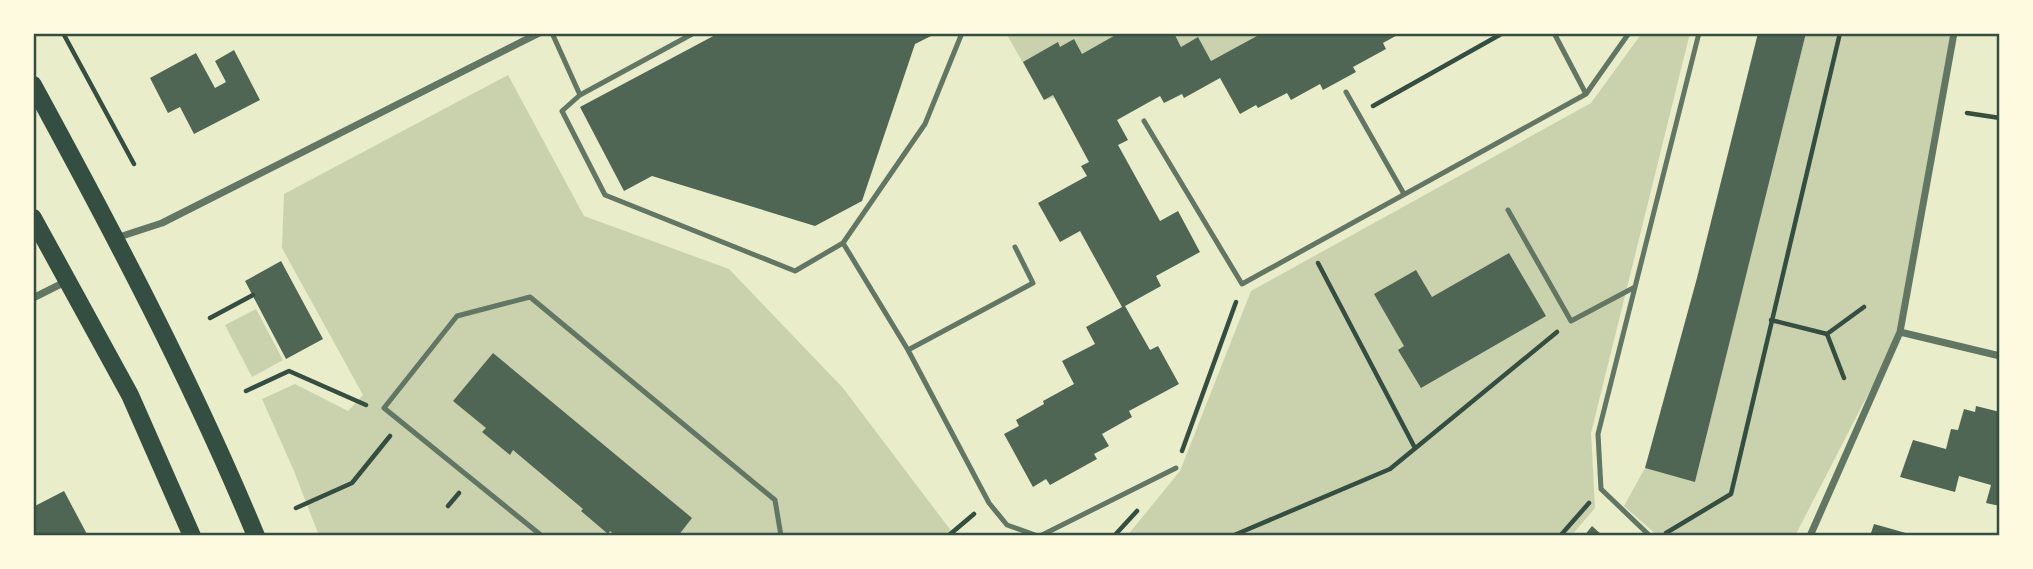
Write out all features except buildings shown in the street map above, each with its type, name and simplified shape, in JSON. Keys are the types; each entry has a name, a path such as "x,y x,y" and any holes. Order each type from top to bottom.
{"main road":[{"path":"33,85 116,238 227,467 256,536"},
{"path":"33,218 130,395 192,536"}],"street":[{"path":"116,238 162,223 539,33"},
{"path":"1810,536 1900,332 1954,33"},
{"path":"33,298 68,281"},
{"path":"1900,332 2000,356"}],"lane":[{"path":"552,33 580,95"},
{"path":"694,33 580,95 562,111 605,195 794,271 843,243 925,124 962,33"},
{"path":"1554,33 1586,94"},
{"path":"1144,121 1242,284 1586,94 1629,33"},
{"path":"1650,536 1601,489 1598,434 1699,33"},
{"path":"1346,92 1404,194"},
{"path":"1508,210 1571,321 1635,287"},
{"path":"843,243 908,350 989,503 1007,524 1039,536 1175,468"},
{"path":"908,350 1033,283 1015,247"},
{"path":"542,536 384,408 457,316 530,297 775,500 781,536"}],"path":[{"path":"63,33 134,164"},
{"path":"1360,114 1503,33"},
{"path":"1662,536 1731,494 1840,33"},
{"path":"1967,113 2000,118"},
{"path":"1310,246 1415,448"},
{"path":"1175,468 1242,284"},
{"path":"210,318 253,295"},
{"path":"1827,334 1864,306"},
{"path":"1771,320 1827,334"},
{"path":"1232,536 1390,469 1571,321"},
{"path":"1827,334 1844,378"},
{"path":"246,391 289,370 361,405"},
{"path":"296,508 352,482 401,421"},
{"path":"1560,536 1601,489"},
{"path":"948,536 989,503"},
{"path":"1114,536 1140,507"}],"green space":[{"path":"1006,33 1266,33 1211,61 1044,100"},
{"path":"1642,33 1690,33 1591,433 1595,508 1571,536 1127,536 1180,471 1251,291 1591,103"},
{"path":"1806,33 1955,33 1900,332 1795,536 1658,536 1624,506 1645,468 1695,481"},
{"path":"508,75 584,216 729,269 843,388 955,536 319,536 262,399 295,384 348,411 363,395 282,248 284,194"},
{"path":"256,309 283,360 252,377 225,325"}]}
